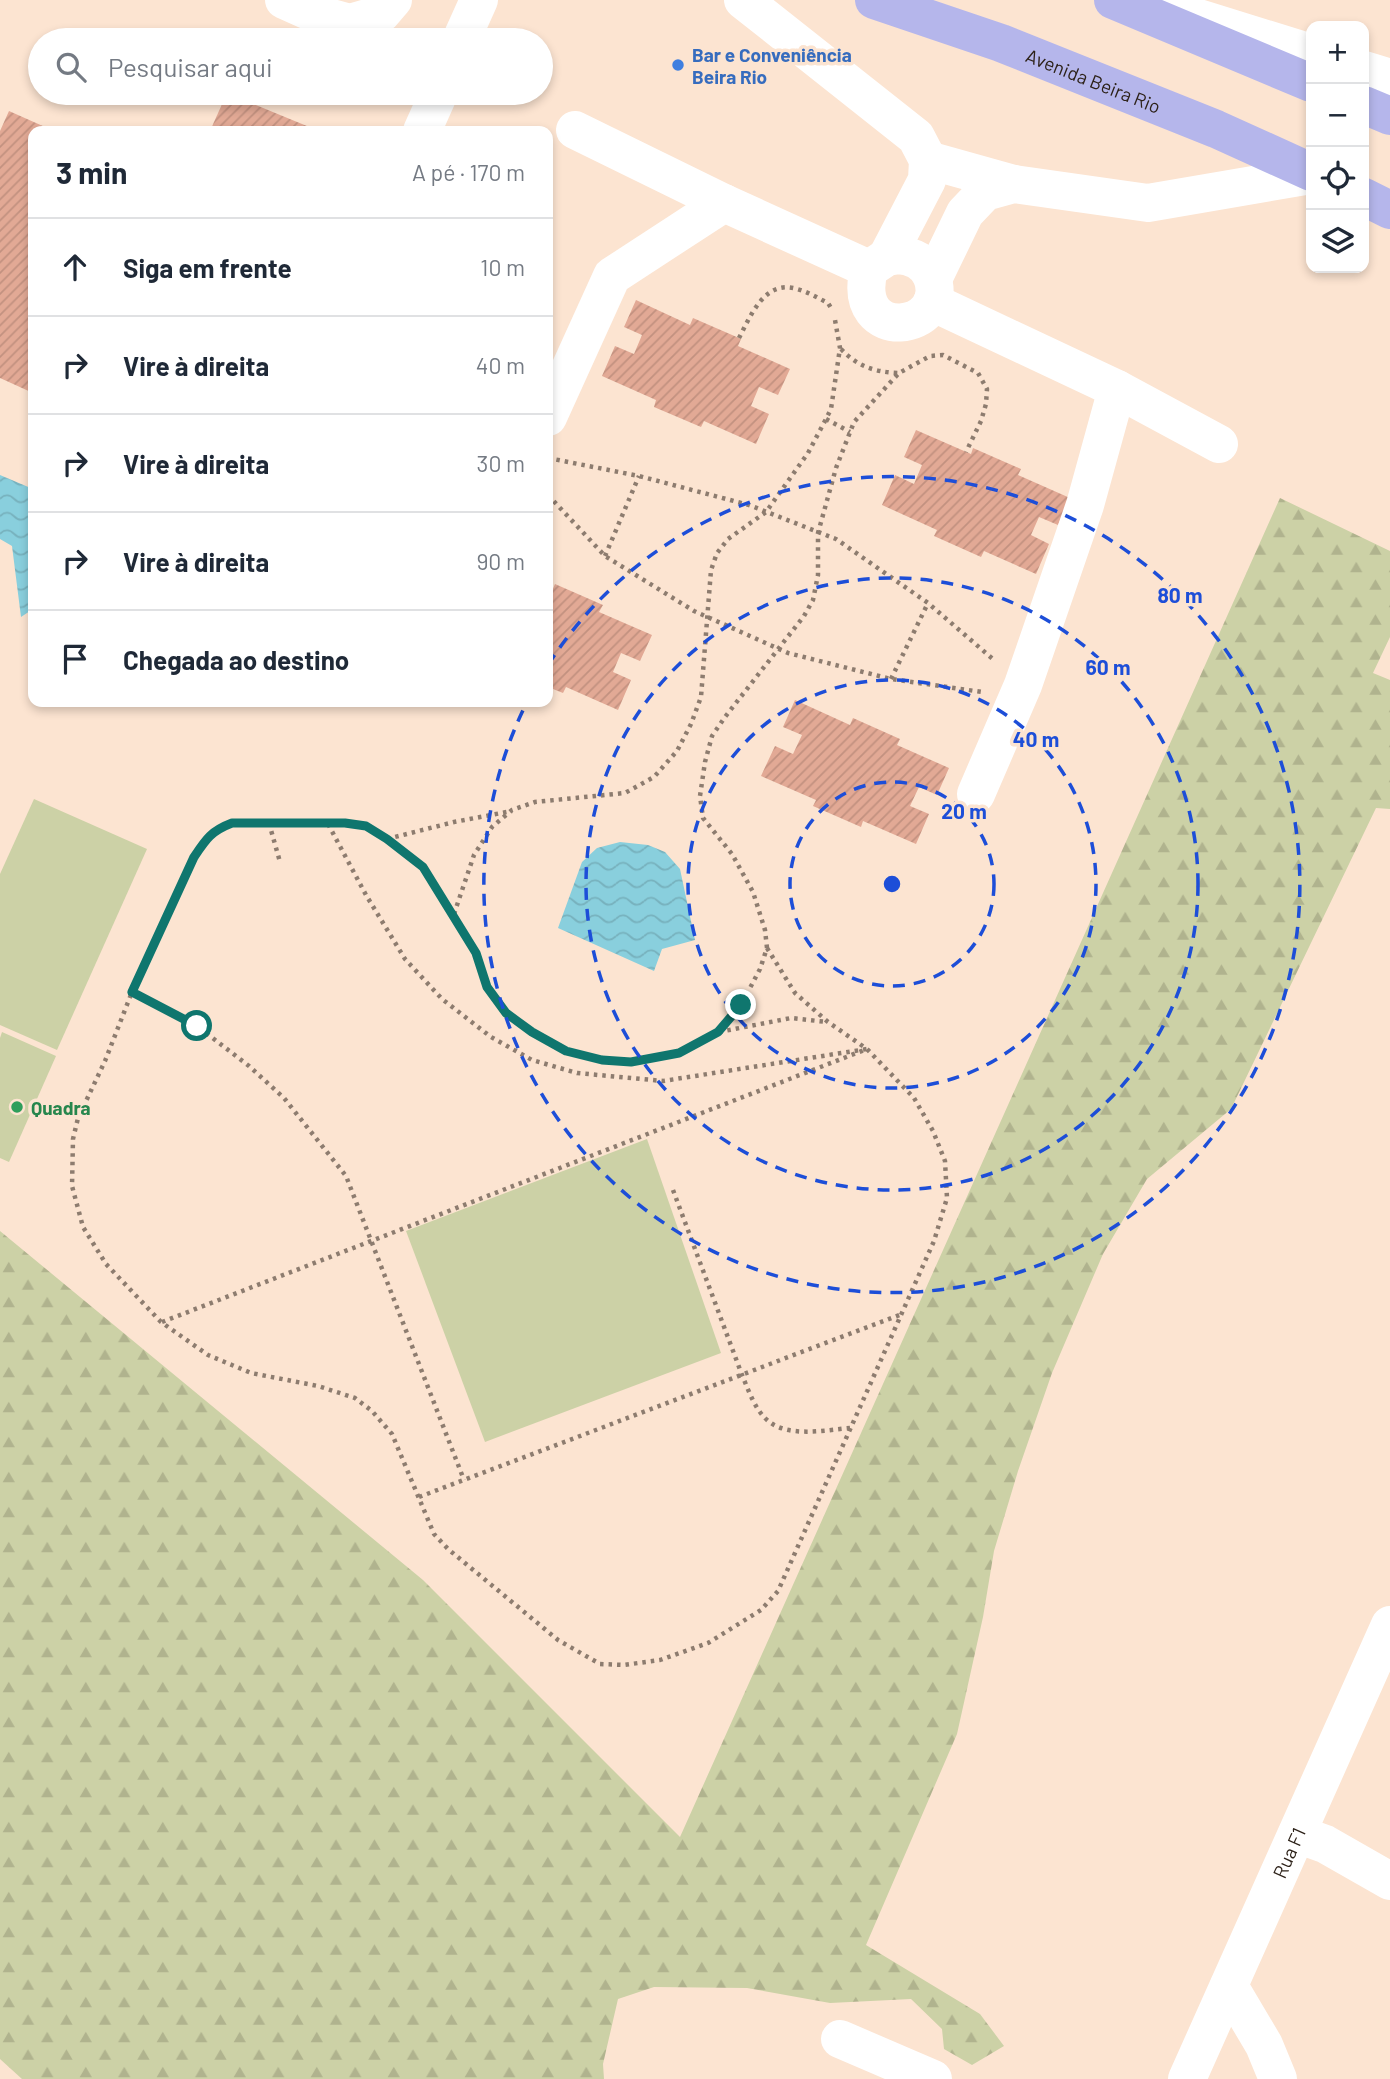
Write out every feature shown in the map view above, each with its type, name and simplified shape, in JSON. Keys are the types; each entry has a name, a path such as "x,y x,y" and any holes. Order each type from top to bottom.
{"main road":[{"name":"Avenida Beira Rio","path":"874,0 1001,43 1216,129 1306,172"},
{"path":"1113,0 1306,81"},
{"path":"1369,108 1390,117"},
{"path":"1369,200 1390,210"}],"street":[{"path":"284,0 313,13 350,23 381,13 393,0"},
{"path":"466,28 479,0"},
{"path":"743,0 916,137 928,160 927,180 878,263 865,294 875,314 895,324 907,323 926,312 932,290 964,213 985,192 1014,184"},
{"path":"1141,0 1306,51"},
{"path":"1369,72 1390,78"},
{"path":"424,126 434,105"},
{"path":"575,130 724,203 878,263 898,255 909,256 928,269 932,290"},
{"path":"928,160 1014,184 1148,203 1306,175"},
{"path":"553,406 611,276 724,203"},
{"path":"932,290 1219,444"},
{"path":"976,794 1020,691 1085,505 1117,388"},
{"name":"Rua F1","path":"1187,2079 1390,1625"},
{"path":"1297,1834 1325,1844 1390,1881"},
{"path":"1229,1986 1264,2045 1278,2079"},
{"path":"840,2039 933,2079"}],"path":[{"path":"387,839 535,803 625,793 654,776 677,751 701,697 711,570 717,553 727,539 766,512 808,453 831,409 840,348 834,315 828,303 795,288 778,288 764,296 739,338"},
{"path":"840,348 856,363 872,370 899,373"},
{"path":"828,1022 791,1018 718,1032 679,1053 631,1062 602,1060 566,1051 532,1032 506,1013 487,987 476,953 423,867 387,839 366,826 327,822 232,823 216,830 205,839 194,857 132,992 105,1061 78,1118 72,1149 72,1186 83,1227 106,1264 161,1322 208,1355 251,1373 318,1386 355,1398 372,1411 392,1434 434,1534 448,1549 558,1640 600,1664 624,1665 660,1660 708,1643 761,1609 778,1591 934,1241 947,1198 945,1161 933,1131 914,1098 867,1049 828,1022 795,993 767,948 765,930 753,892 732,854 704,818 700,796 705,762 712,736 813,600 818,575 818,533 836,468 854,422 899,373 930,356 943,355 978,373 987,389 981,421 966,452"},
{"path":"826,419 850,432"},
{"path":"553,459 639,476 749,505 836,539 928,603 1020,691"},
{"path":"606,556 639,476"},
{"path":"553,500 606,556 694,611 778,649 891,679 1020,691"},
{"path":"891,679 928,603"},
{"path":"454,915 474,855 492,827 512,810"},
{"path":"327,822 366,895 405,959 442,999 491,1037 532,1060 577,1073 663,1082 867,1049"},
{"path":"269,823 280,862"},
{"path":"718,1032 741,1005 767,948"},
{"path":"132,992 197,1026 249,1066 284,1098 345,1176 464,1480"},
{"path":"161,1322 867,1049"},
{"path":"673,1191 742,1375 766,1420 785,1429 801,1432 851,1428"},
{"path":"419,1497 902,1314"}],"green space":[{"path":"1280,498 1390,551 1390,637 1373,673 1390,680 1390,809 1376,808 1231,1109 1147,1179 1103,1254 1052,1373 1018,1471 994,1551 983,1617 957,1734 866,1945 980,2014 1004,2046 972,2065 944,2049 942,2029 911,1999 830,2003 747,1988 654,1987 618,1999 603,2064 604,2079 22,2079 0,2059 0,1231 423,1580 680,1837"},
{"path":"34,799 147,849 57,1050 0,1025 0,874"},
{"name":"Quadra","path":"2,1032 56,1056 9,1162 0,1158"},
{"path":"647,1139 721,1353 485,1442 406,1231"}],"water":[{"path":"0,475 28,487 28,612 21,617 12,546 0,539"},
{"path":"620,842 648,845 665,852 680,869 695,940 662,949 654,971 558,928 582,862 597,848"}],"building":[{"path":"222,105 256,105 307,126 212,126"},
{"path":"9,111 43,126 28,126 28,391 0,378 0,131"},
{"path":"636,300 690,325 693,318 739,338 741,339 738,346 790,369 778,395 759,387 751,406 769,414 756,444 704,421 701,427 654,407 656,400 602,376 615,346 634,354 642,335 624,327"},
{"path":"916,430 971,454 973,448 1021,469 1018,475 1070,498 1058,525 1039,517 1031,535 1049,544 1036,574 984,551 981,557 934,536 937,530 882,505 895,475 914,484 922,465 904,457"},
{"path":"555,584 603,605 599,612 652,635 640,661 621,653 613,672 631,680 618,710 566,687 563,693 553,689"},
{"path":"795,700 850,725 853,718 900,739 897,745 949,768 937,795 919,787 910,806 929,814 916,844 863,821 861,827 813,806 816,800 761,776 775,746 793,754 802,735 783,727"}],"place":[{"name":"Bar e Conveniência Beira Rio","path":"678,65"},
{"name":"Quadra","path":"17,1107"}],"route":[{"path":"197,1026 132,992 194,857 205,839 216,830 232,823 345,823 366,826 387,839 423,867 476,953 487,987 506,1013 532,1032 566,1051 602,1060 631,1062 679,1053 718,1032 741,1005"}]}
